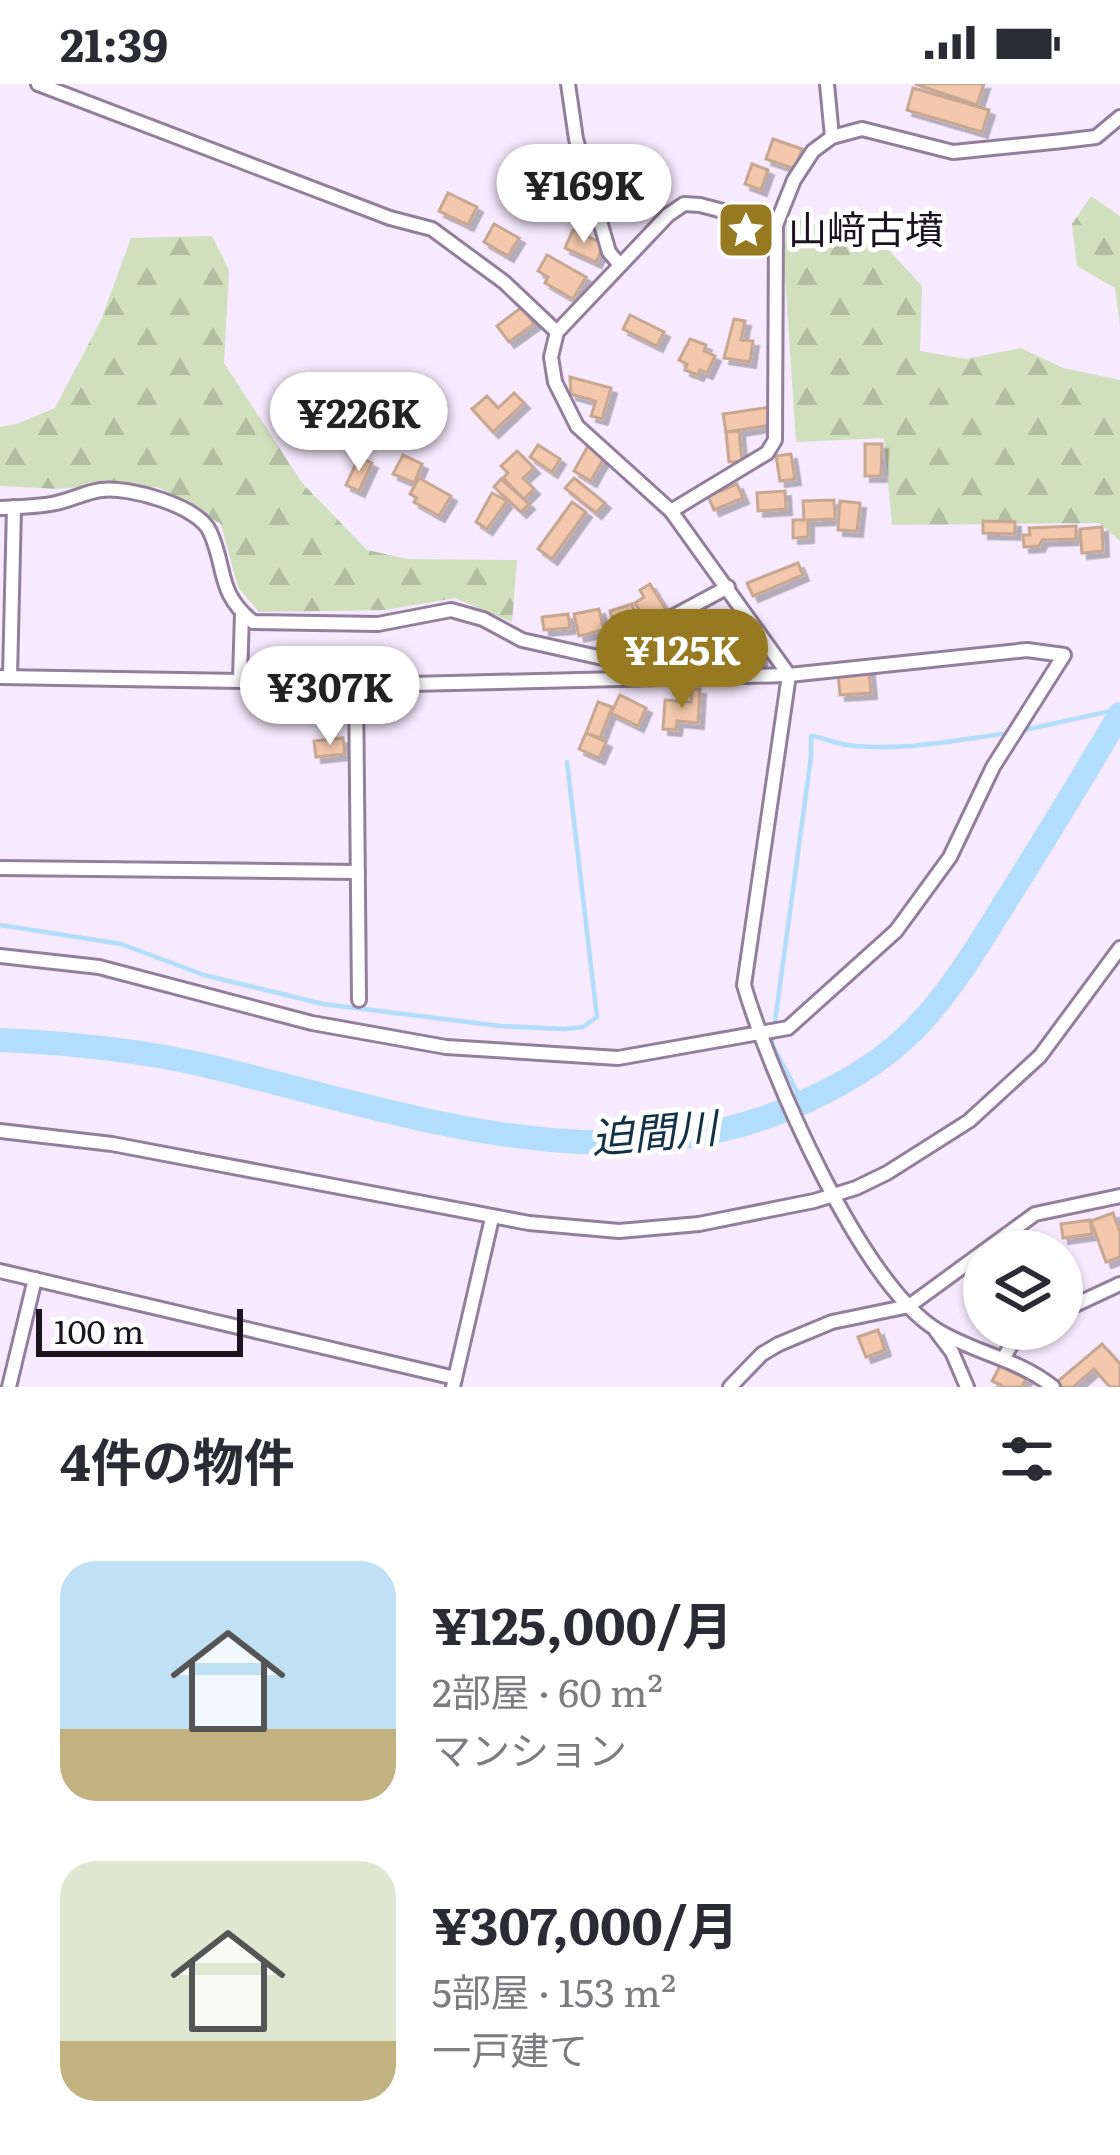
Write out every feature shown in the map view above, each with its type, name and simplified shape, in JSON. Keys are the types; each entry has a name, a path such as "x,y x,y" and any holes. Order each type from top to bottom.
{"street":[{"path":"38,84 431,230 504,282 557,332"},
{"path":"568,84 577,139 609,252 619,264"},
{"path":"827,84 832,137"},
{"path":"671,511 767,453 775,440 776,225 794,180 813,151 832,137 862,128 953,152 1096,137 1120,117"},
{"path":"776,225 685,204 668,214 557,332 551,357 555,382 577,426 671,511 789,675 744,985 759,1035 861,1244 909,1306 935,1329 952,1352 967,1387"},
{"path":"0,956 99,968 312,1023 446,1047 618,1058 788,1028 896,931 950,857 994,767 1064,655 1027,650 789,675 616,680 410,683 5,677 7,508 54,504 103,489 169,501 208,525 224,586 253,622 378,624 451,610 484,619 522,640 616,661"},
{"path":"616,661 662,623 728,587"},
{"path":"240,680 242,613"},
{"path":"616,661 616,680"},
{"path":"356,680 359,1000"},
{"path":"0,868 358,872"},
{"path":"0,1131 95,1141 492,1218 600,1230 699,1224 834,1194 887,1173 969,1121 1040,1056 1120,948"},
{"path":"730,1387 762,1354 779,1344 832,1322 909,1306 1035,1214 1120,1196"},
{"path":"0,1271 454,1382 492,1218"},
{"path":"9,1387 35,1279"},
{"path":"1083,1301 1120,1284"},
{"path":"935,1329 1053,1387"},
{"path":"1003,1360 1008,1350"}],"green space":[{"path":"1091,196 1120,216 1120,326 1115,288 1077,266 1072,224"},
{"path":"787,216 888,249 922,286 920,351 966,359 1021,348 1063,368 1120,380 1120,541 1099,523 892,525 884,438 796,442 784,261"},
{"path":"212,236 229,270 224,363 303,484 367,550 407,559 517,560 512,622 455,598 385,610 259,612 238,587 221,524 160,488 118,483 58,489 0,486 0,427 55,408 101,320 131,238"}],"building":[{"path":"915,84 984,84 977,105"},
{"path":"913,88 989,110 982,132 907,110"},
{"path":"773,139 802,149 795,169 766,159"},
{"path":"752,164 768,170 761,190 745,184"},
{"path":"448,193 477,207 468,225 439,211"},
{"path":"494,224 519,238 508,256 484,242"},
{"path":"573,230 604,244 596,262 565,248"},
{"path":"547,255 586,277 573,299 545,283 548,277 538,271"},
{"path":"522,307 534,324 509,342 497,326"},
{"path":"630,315 664,332 657,346 623,329"},
{"path":"734,319 745,321 741,340 753,341 750,362 724,358"},
{"path":"690,339 706,345 704,351 715,356 707,373 685,370 687,364 679,360"},
{"path":"570,377 611,388 602,419 591,416 596,401 571,394"},
{"path":"514,393 524,403 493,432 472,409 487,396 498,408"},
{"path":"770,407 772,425 726,432 723,414"},
{"path":"739,431 742,461 729,462 726,432"},
{"path":"865,444 882,444 881,476 865,476"},
{"path":"538,445 560,459 552,472 530,457"},
{"path":"588,446 605,456 591,481 574,471"},
{"path":"517,451 534,468 523,478 534,489 524,499 503,478 508,473 501,466"},
{"path":"791,454 795,479 780,481 776,456"},
{"path":"403,455 422,464 414,483 393,474"},
{"path":"359,457 372,463 359,491 346,485"},
{"path":"419,478 451,496 439,516 414,502 417,498 410,494"},
{"path":"574,478 605,503 596,513 565,488"},
{"path":"501,479 529,504 521,512 494,487"},
{"path":"737,484 743,498 714,510 708,496"},
{"path":"785,491 786,509 758,511 757,493"},
{"path":"492,493 507,501 487,529 476,522"},
{"path":"834,500 835,519 808,520 808,537 793,538 793,520 804,520 803,501"},
{"path":"840,501 860,503 857,531 838,530"},
{"path":"572,502 586,512 552,559 538,549"},
{"path":"983,521 1015,522 1015,534 983,533"},
{"path":"1076,526 1076,539 1042,540 1039,546 1024,547 1023,535 1030,535 1029,528"},
{"path":"1102,527 1103,551 1082,553 1080,529"},
{"path":"798,563 803,575 753,596 747,583"},
{"path":"650,584 666,610 646,621 635,603 644,597 640,590"},
{"path":"632,604 637,620 615,627 610,611"},
{"path":"599,609 604,630 579,636 574,614"},
{"path":"568,614 570,628 544,630 542,617"},
{"path":"730,644 761,645 761,662 729,661"},
{"path":"869,670 871,693 840,695 838,673"},
{"path":"692,689 700,689 698,723 677,721 676,730 663,729 665,700 691,702"},
{"path":"620,695 646,708 638,726 611,713"},
{"path":"598,702 612,707 600,738 586,733"},
{"path":"586,733 606,742 599,758 579,749"},
{"path":"343,738 345,754 316,757 314,741"},
{"path":"1113,1213 1120,1232 1120,1257 1106,1262 1091,1221"},
{"path":"1090,1220 1092,1234 1062,1230 1061,1224"},
{"path":"878,1330 885,1350 866,1357 858,1337"},
{"path":"1102,1344 1120,1364 1120,1387 1110,1387 1094,1369 1073,1387 1061,1387 1057,1382"},
{"path":"1000,1366 1026,1379 1021,1387 992,1381"}],"waterway":[{"path":"1020,731 1120,709"},
{"name":"迫間川","path":"0,1040 182,1060 505,1135 580,1142 655,1140 730,1128 836,1086 911,1033 977,947 1120,714"},
{"path":"803,1103 772,1044 811,736 888,747 1009,733"},
{"path":"0,925 121,944 204,975 323,1004 500,1026 583,1027 597,1017 567,762"},
{"path":"1096,1207 1120,1203"},
{"path":"925,1302 936,1293"},
{"path":"778,1352 837,1327 904,1314"}],"place":[{"name":"山﨑古墳","path":"746,230"}]}
